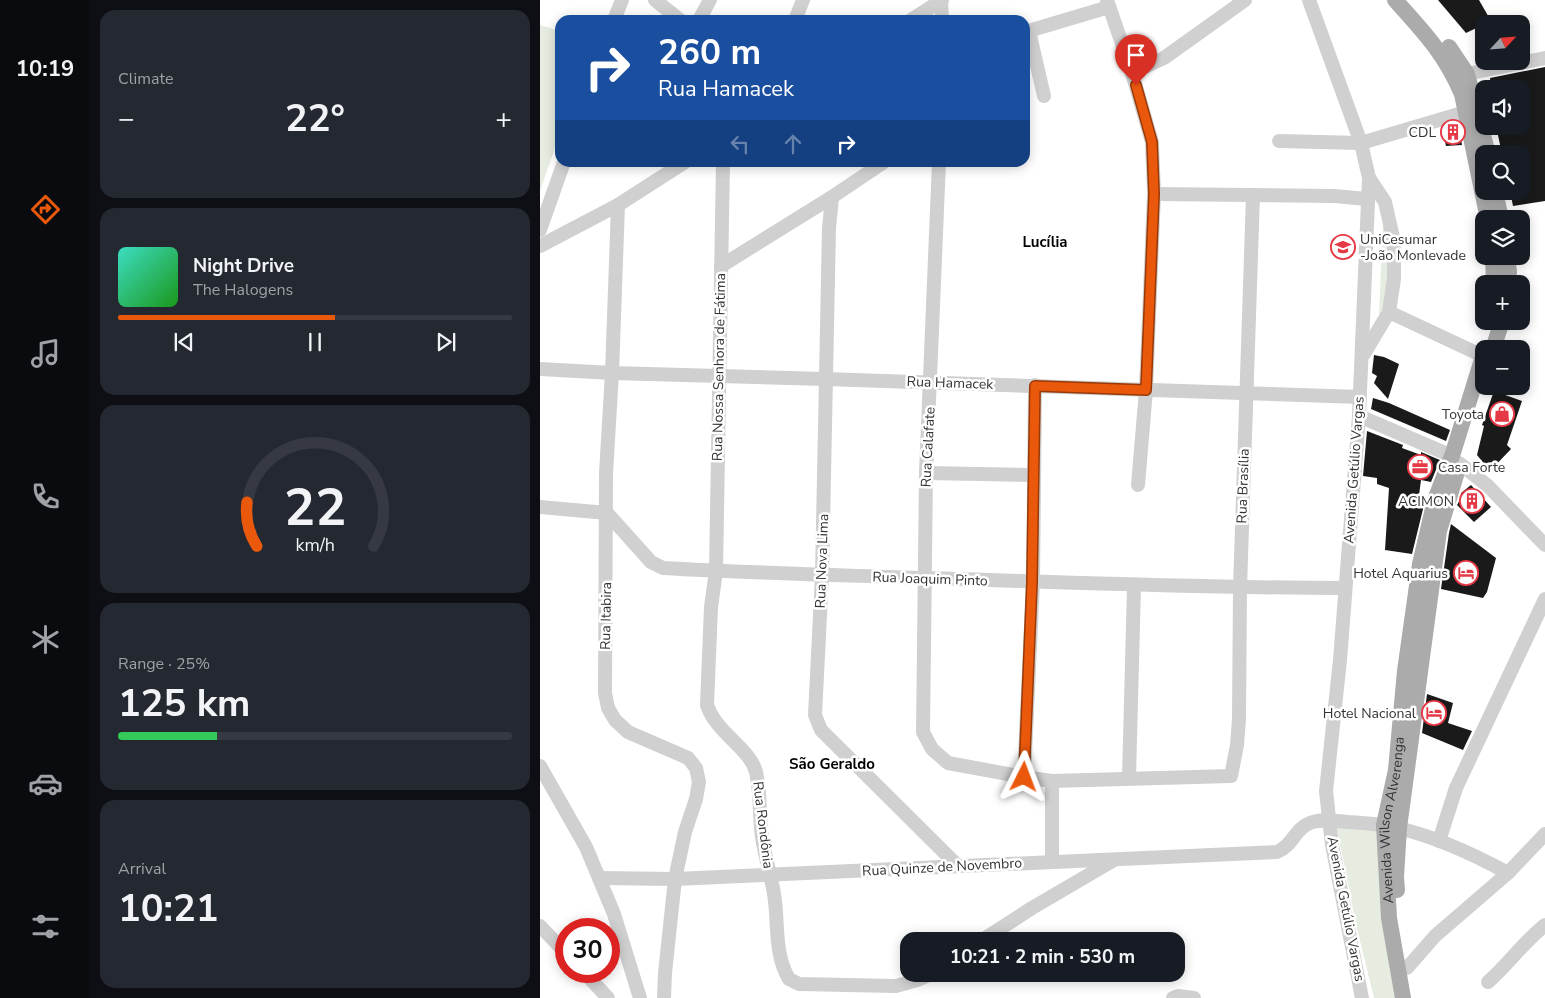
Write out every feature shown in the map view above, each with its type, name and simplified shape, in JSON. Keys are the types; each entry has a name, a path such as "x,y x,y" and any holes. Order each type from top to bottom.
{"main road":[{"path":"1394,0 1441,54 1472,110 1485,145"},
{"path":"1410,0 1448,45 1467,74 1487,210"},
{"name":"Avenida Wilson Alverenga","path":"1402,998 1389,918 1391,826 1405,671 1420,564 1435,500 1456,459 1475,388"},
{"path":"1456,459 1455,449 1468,437 1480,395"},
{"name":"Avenida Wilson Alverenga","path":"1391,826 1399,923 1413,998"}],"street":[{"path":"616,15 622,0"},
{"path":"655,0 674,15"},
{"path":"702,15 710,0"},
{"path":"797,15 803,0"},
{"path":"919,15 942,0"},
{"path":"942,0 942,15"},
{"path":"1132,73 1164,58 1245,0"},
{"name":"Avenida Getúlio Vargas","path":"1309,0 1361,144 1369,178 1359,416 1340,660 1326,791 1332,845 1362,998"},
{"path":"1030,30 1108,3 1132,73 1152,142 1154,194 1146,390 1138,485"},
{"path":"1030,42 1044,96"},
{"path":"1467,74 1545,58"},
{"path":"1279,141 1361,144 1472,110"},
{"path":"540,230 562,167"},
{"path":"540,246 618,206 676,167"},
{"name":"Rua Nossa Senhora de Fátima","path":"716,571 723,167"},
{"path":"721,266 877,167"},
{"name":"Rua Calafate","path":"939,167 926,473 923,732 932,748 948,763 1024,777"},
{"name":"Avenida Getúlio Vargas","path":"1362,359 1389,312 1394,280 1394,242 1385,202 1369,178"},
{"path":"1154,194 1334,196 1367,199"},
{"name":"Rua Brasília","path":"1129,778 1231,776 1237,745 1239,719 1240,588 1253,195"},
{"name":"Rua Nova Lima","path":"832,197 828,228 822,575 814,715 821,730 958,866"},
{"name":"Rua Itabira","path":"618,206 612,374 606,473 605,694 608,708 615,720 628,732 688,758 696,768 700,782 685,832 675,879 664,998"},
{"path":"1389,312 1475,350"},
{"name":"Rua Hamacek","path":"540,369 612,374 825,378 1360,397"},
{"path":"1035,386 1032,582 1024,777 1052,781 1129,778 1134,586"},
{"path":"1359,416 1456,459 1488,486 1545,545"},
{"path":"926,473 1033,475"},
{"path":"540,507 607,513"},
{"name":"Rua Joaquim Pinto","path":"607,513 651,562 663,568 1134,586 1345,588"},
{"name":"Rua Rondônia","path":"716,571 711,607 707,705 710,715 750,759 755,770 759,792 762,836 775,898 781,962 789,979 799,984 896,986 910,982"},
{"path":"1438,841 1456,788 1545,599"},
{"path":"540,766 586,847 614,914 640,998"},
{"path":"1052,781 1052,862"},
{"name":"Avenida Getúlio Vargas","path":"1286,849 1299,829 1317,821 1330,821"},
{"path":"1330,821 1391,826 1473,854 1508,873"},
{"path":"1407,968 1435,936 1508,873 1545,834"},
{"name":"Rua Quinze de Novembro","path":"599,878 675,879 1116,858 1265,853 1286,849"},
{"path":"995,932 1116,858"},
{"path":"1488,982 1545,925"},
{"path":"540,926 555,942"},
{"name":"Rua Itabira","path":"665,973 672,998"},
{"path":"594,983 608,998"},
{"path":"1173,998 1178,996 1194,998"}],"shaded area":[{"path":"540,25 555,30 555,148 540,191"},
{"path":"1383,222 1390,237 1388,296 1379,316"},
{"path":"1336,824 1379,831 1399,998 1374,998 1356,924"}],"building":[{"path":"1438,0 1479,0 1488,15 1475,15 1475,29 1466,33"},
{"path":"1545,67 1545,201 1513,206 1512,200 1530,200 1530,145 1500,145 1498,135 1530,135 1530,80 1490,80 1490,78"},
{"name":"CDL","path":"1458,123 1462,145 1446,146 1442,128"},
{"path":"1374,355 1384,357 1399,364 1388,399 1374,383 1377,376 1372,373"},
{"path":"1493,395 1505,395 1522,401 1507,445 1511,449 1490,471 1477,455 1484,426 1482,425"},
{"path":"1373,398 1389,403 1450,430 1446,441 1371,409"},
{"path":"1367,431 1403,445 1402,448 1421,455 1421,452 1440,460 1431,482 1421,480 1418,503 1424,505 1412,554 1385,550 1389,488 1377,484 1377,478 1363,476"},
{"name":"ACIMON","path":"1471,485 1491,507 1474,522 1457,505 1461,498 1461,493"},
{"name":"Hotel Aquarius","path":"1451,524 1496,558 1487,592 1483,598 1441,589"},
{"name":"Hotel Nacional","path":"1427,694 1453,703 1448,723 1472,731 1463,750 1422,733"}],"place":[{"name":"CDL","path":"1453,132"},
{"name":"UniCesumar -João Monlevade","path":"1343,247"},
{"name":"Toyota","path":"1502,414"},
{"name":"Casa Forte","path":"1420,467"},
{"name":"ACIMON","path":"1472,501"},
{"name":"Hotel Aquarius","path":"1466,573"},
{"name":"Hotel Nacional","path":"1434,713"}],"district":[{"name":"Lucília","path":"1045,242"},
{"name":"São Geraldo","path":"832,764"}],"route":[{"path":"1024,777 1032,582 1035,386 1146,390 1154,194 1152,142 1136,85"}]}
